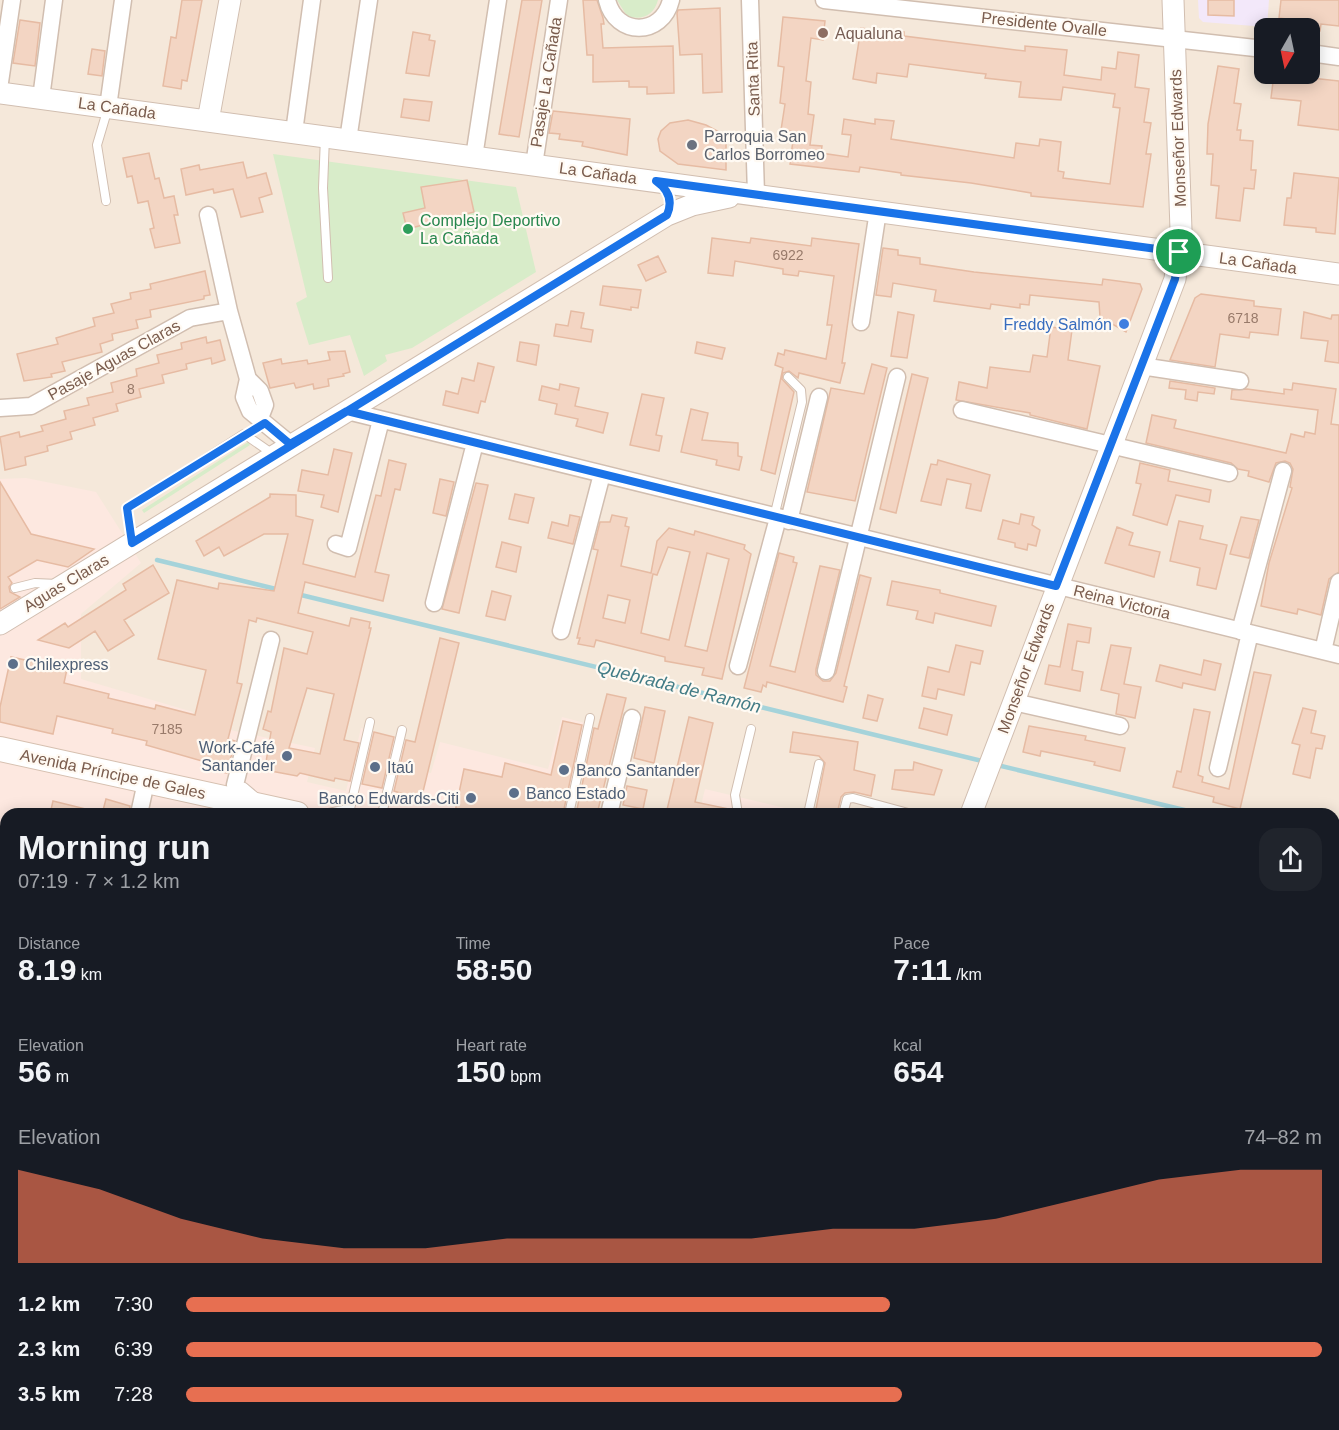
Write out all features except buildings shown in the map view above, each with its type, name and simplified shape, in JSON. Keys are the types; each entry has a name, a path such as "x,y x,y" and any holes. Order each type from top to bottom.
{"main road":[{"name":"Avenida Príncipe de Gales","path":"1,752 146,782 236,797 266,808"}],"street":[{"path":"0,82 12,0"},
{"path":"41,98 54,0"},
{"path":"108,107 123,0"},
{"path":"208,121 230,0"},
{"path":"294,132 312,0"},
{"path":"348,140 369,0"},
{"path":"474,157 498,0"},
{"name":"Pasaje La Cañada","path":"534,165 559,0"},
{"path":"607,0 615,18 623,25 644,29 662,20 671,0"},
{"name":"Santa Rita","path":"750,0 756,195"},
{"name":"Presidente Ovalle","path":"824,0 1254,48"},
{"name":"Monseñor Edwards","path":"974,808 1056,586 1175,279 1181,206 1173,0"},
{"path":"1320,55 1339,57"},
{"name":"La Cañada","path":"0,93 1339,274"},
{"path":"656,181 668,195 670,206 667,215"},
{"name":"Aguas Claras","path":"0,624 667,215 716,198 756,195"},
{"path":"861,322 878,211"},
{"path":"208,215 229,311 247,375 260,391 265,405 262,420 282,449"},
{"name":"Pasaje Aguas Claras","path":"0,408 31,406 190,318 229,311"},
{"path":"1141,366 1240,381"},
{"path":"826,671 897,377"},
{"path":"738,666 780,518 819,396"},
{"path":"962,410 1110,447 1229,472"},
{"name":"Reina Victoria","path":"347,411 1331,653"},
{"path":"336,544 348,548 381,420"},
{"path":"434,603 475,443"},
{"path":"1218,768 1245,632 1284,471"},
{"path":"561,631 602,474"},
{"path":"1331,653 1339,582"},
{"path":"236,797 271,640"},
{"path":"1014,702 1120,726"},
{"path":"610,808 632,718"},
{"path":"140,808 146,782"}],"lane":[{"path":"106,201 97,145 108,107"},
{"path":"325,137 323,188 328,278"},
{"path":"780,518 802,402 801,390 788,377"},
{"path":"132,543 127,508 244,434 262,420"},
{"path":"244,434 282,449"},
{"path":"15,588 35,583 65,585"},
{"path":"570,808 590,718"},
{"path":"349,808 370,722"},
{"path":"737,808 735,795 751,729"},
{"path":"383,808 402,730"},
{"path":"809,808 819,764"},
{"path":"845,808 848,799 853,798 890,808"}],"shaded area":[{"path":"0,0 1339,0 1339,808 0,808"},
{"path":"1198,0 1269,0 1268,18 1254,18 1254,26 1203,22 1199,18"},
{"path":"26,478 96,492 141,563 81,614 81,679 193,712 193,722 315,748 307,782 346,791 361,728 407,740 400,765 431,773 440,742 548,769 562,717 593,725 573,808 0,808 0,479"},
{"path":"705,789 785,808 700,808"}],"green space":[{"path":"617,0 658,0 654,10 647,16 638,18 627,16"},
{"name":"Complejo Deportivo La Cañada","path":"273,154 516,187 536,272 412,348 385,355 387,361 364,376 350,335 309,345 296,303 307,297"},
{"path":"248,442 250,445 144,513 142,510"}],"waterway":[{"name":"Quebrada de Ramón","path":"157,560 280,590"},
{"name":"Quebrada de Ramón","path":"297,594 986,762"},
{"name":"Quebrada de Ramón","path":"997,765 1176,808"}],"place":[{"name":"Aqualuna","path":"823,33"},
{"name":"Parroquia San Carlos Borromeo","path":"692,145"},
{"name":"Complejo Deportivo La Cañada","path":"408,229"},
{"name":"Freddy Salmón","path":"1124,324"},
{"name":"Chilexpress","path":"13,664"},
{"name":"Work-Café Santander","path":"287,756"},
{"name":"Itaú","path":"375,767"},
{"name":"Banco Santander","path":"564,770"},
{"name":"Banco Estado","path":"514,793"},
{"name":"Banco Edwards-Citi","path":"471,798"}],"route":[{"path":"1179,252 656,181 666,189 670,201 667,215 347,411 274,454 132,543 127,508 244,434 265,423 290,444 347,411 1056,586 1175,279 1179,252"}]}
